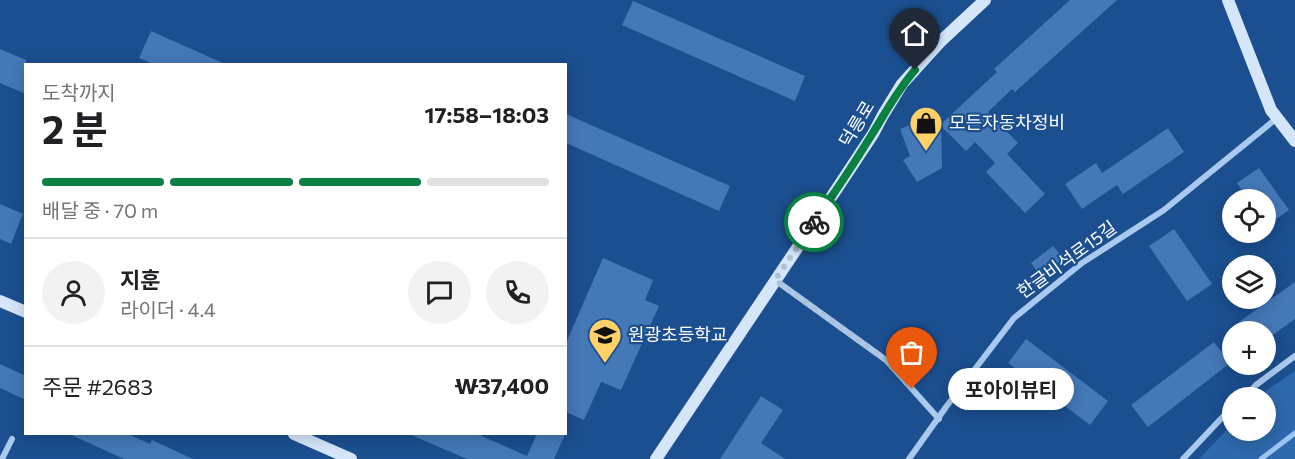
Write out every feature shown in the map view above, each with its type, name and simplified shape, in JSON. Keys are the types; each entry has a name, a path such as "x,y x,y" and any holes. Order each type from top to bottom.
{"main road":[{"name":"덕릉로","path":"656,459 873,134 902,84 941,41 985,0"},
{"path":"1228,0 1271,110 1295,141"},
{"path":"0,301 24,311"},
{"path":"296,435 351,459"}],"street":[{"name":"한글비석로15길","path":"909,459 1014,318 1083,263 1164,210 1277,118"},
{"path":"775,280 886,360 939,419"},
{"path":"1254,387 1295,356"},
{"path":"1183,459 1222,418"},
{"path":"2,459 12,439"}],"shaded area":[{"path":"1295,371 1295,459 1199,459 1222,435 1222,441 1276,441 1276,387 1272,387"}],"building":[{"path":"1070,0 1117,0 1015,92 1012,89 988,112 1018,143 1007,154 1045,194 1025,213 986,172 995,163 975,142 966,151 941,126 942,168 917,182 903,160 910,156 900,129 913,124 928,136 997,72 994,69"},
{"path":"633,1 805,76 795,101 622,25"},
{"path":"151,31 223,63 151,63 139,58"},
{"path":"0,49 26,60 24,63 24,93 0,83"},
{"path":"567,114 730,186 719,211 567,143"},
{"path":"1168,128 1184,152 1123,194 1117,185 1082,209 1065,184 1096,163 1102,173"},
{"path":"1259,168 1274,189 1241,189 1237,183"},
{"path":"1276,192 1289,210 1276,219"},
{"path":"0,204 23,214 11,244 0,239"},
{"path":"1174,229 1212,284 1187,301 1149,246"},
{"path":"1053,246 1065,260 1042,278 1031,263"},
{"path":"603,258 653,280 645,300 659,306 621,390 601,382 584,420 567,412 567,341"},
{"path":"1295,282 1295,319 1276,333 1276,321 1240,321 1257,309 1276,309 1276,296"},
{"path":"1026,339 1108,401 1090,425 1008,363"},
{"path":"1214,342 1222,352 1222,369 1148,427 1131,405"},
{"path":"0,364 24,375 24,399 0,388"},
{"path":"761,396 783,410 761,443 785,459 720,459"},
{"path":"71,435 130,435 150,444 152,440 193,459 124,459"},
{"path":"411,435 479,435 527,456 537,435 565,435 554,459 467,459"}],"waterway":[{"path":"1261,459 1295,433"}],"way so far":[{"path":"814,222 775,280 886,360 912,389"}],"place":[{"name":"모든자동차정비","path":"926,152"},
{"name":"원광초등학교","path":"605,364"},
{"name":"포아이뷰티","path":"912,389"}],"route":[{"path":"814,222 873,134 902,84 915,70"}]}
